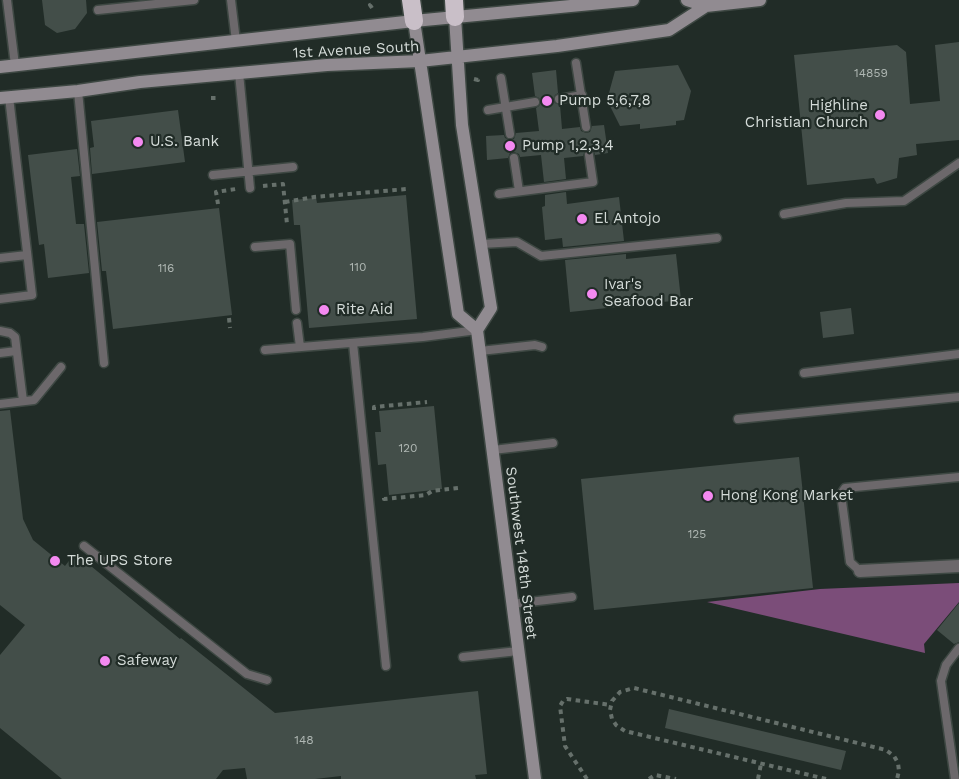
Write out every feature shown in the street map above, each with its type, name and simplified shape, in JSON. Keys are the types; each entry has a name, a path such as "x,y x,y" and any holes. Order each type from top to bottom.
{"highway":[{"path":"411,0 414,21"}],"main road":[{"name":"1st Avenue South","path":"0,67 414,21 455,8 633,0"},
{"name":"1st Avenue South","path":"687,0 706,6"},
{"name":"1st Avenue South","path":"5,97 78,91 140,82 327,65 420,61 557,46 669,30 706,6 722,2 760,0"},
{"path":"414,21 458,314 477,330 491,308 462,125 455,8"},
{"name":"Southwest 148th Street","path":"477,330 535,779"}],"street":[{"path":"860,571 959,566"}],"lane":[{"path":"7,0 15,65"},
{"path":"98,10 194,0"},
{"path":"231,0 236,41"},
{"path":"576,63 586,127"},
{"path":"239,73 250,188"},
{"path":"501,78 510,134"},
{"path":"78,91 104,363"},
{"path":"559,99 582,95"},
{"path":"0,299 32,295 5,97"},
{"path":"488,110 535,102"},
{"path":"499,194 592,183 589,155"},
{"path":"514,158 519,191"},
{"path":"784,214 846,203 904,201 959,163"},
{"path":"213,175 294,168"},
{"path":"481,244 517,242 541,256 717,238"},
{"path":"255,247 290,244 296,310"},
{"path":"0,258 27,255"},
{"path":"297,323 300,347"},
{"path":"265,350 477,330"},
{"path":"0,331 10,333 15,338 22,401"},
{"path":"353,343 386,666"},
{"path":"480,351 535,345 542,347"},
{"path":"0,353 16,351"},
{"path":"804,373 959,354"},
{"path":"0,404 34,400 61,367"},
{"path":"738,419 959,397"},
{"path":"493,450 553,443"},
{"path":"860,571 850,562 841,494 845,488 959,477"},
{"path":"84,546 247,674 267,680"},
{"path":"512,604 572,597"},
{"path":"955,779 941,681 946,665 959,648"},
{"path":"463,657 518,651"}],"path":[{"path":"211,98 217,98"},
{"path":"263,186 283,184 287,224"},
{"path":"218,204 216,192 236,189"},
{"path":"285,202 343,194 407,189"},
{"path":"229,318 230,328"},
{"path":"375,419 374,407 427,402"},
{"path":"383,488 384,500 458,488"},
{"path":"826,779 625,731 614,722 611,705 620,692 634,688 886,750 894,756 898,763 897,779"},
{"path":"587,779 565,746 560,706 562,701 567,699 611,705"},
{"path":"758,779 761,764"},
{"path":"649,779 655,775 676,779"}],"shaded area":[{"path":"959,583 959,602 924,644 925,653 707,602 820,589"}],"building":[{"path":"42,0 86,0 87,13 75,29 57,33 45,25"},
{"name":"Highline Christian Church","path":"959,42 959,140 916,144 917,155 899,158 897,178 877,184 874,178 807,185 794,55 897,45 906,52 910,104 940,101 935,45"},
{"path":"678,65 691,91 684,120 676,121 676,125 640,129 640,124 620,126 607,100 615,71"},
{"path":"556,70 558,93 553,100 560,105 562,129 580,127 581,131 586,133 590,132 592,126 604,125 608,153 595,155 594,151 589,149 585,150 583,156 564,158 566,179 544,182 541,155 520,157 514,152 510,153 508,158 487,160 486,136 504,135 510,140 514,139 516,133 539,131 536,108 541,102 535,96 532,73"},
{"name":"U.S. Bank","path":"178,110 185,162 92,174 90,148 94,147 91,121"},
{"path":"77,149 80,176 71,177 76,224 84,224 89,273 48,278 44,244 39,245 28,155"},
{"name":"El Antojo","path":"566,192 567,204 619,197 624,241 563,247 562,238 545,240 542,207 545,206 545,195"},
{"name":"Rite Aid","path":"406,195 417,319 309,328 300,225 294,225 292,200 316,198 317,203"},
{"path":"219,208 232,315 113,329 106,271 102,271 97,222"},
{"path":"626,254 626,259 676,254 681,300 570,312 565,260"},
{"path":"851,308 854,334 823,338 820,312"},
{"path":"434,406 442,489 389,495 386,464 378,465 375,432 381,432 379,411"},
{"name":"Safeway","path":"10,410 23,519 33,540 65,566 75,553 275,713 478,691 487,774 475,775 476,779 341,779 341,776 315,779 247,779 245,768 223,770 216,779 62,779 0,728 0,655 25,625 0,605 0,411"},
{"path":"799,457 813,588 594,610 581,479"},
{"path":"959,603 959,642 954,644 937,630"},
{"path":"669,709 846,751 841,770 665,728"}],"place":[{"name":"Pump 5,6,7,8","path":"547,101"},
{"name":"Highline Christian Church","path":"880,115"},
{"name":"U.S. Bank","path":"138,142"},
{"name":"Pump 1,2,3,4","path":"510,146"},
{"name":"El Antojo","path":"582,219"},
{"name":"Ivar's Seafood Bar","path":"592,294"},
{"name":"Rite Aid","path":"324,310"},
{"name":"Hong Kong Market","path":"708,496"},
{"name":"The UPS Store","path":"55,561"},
{"name":"Safeway","path":"105,661"}]}
